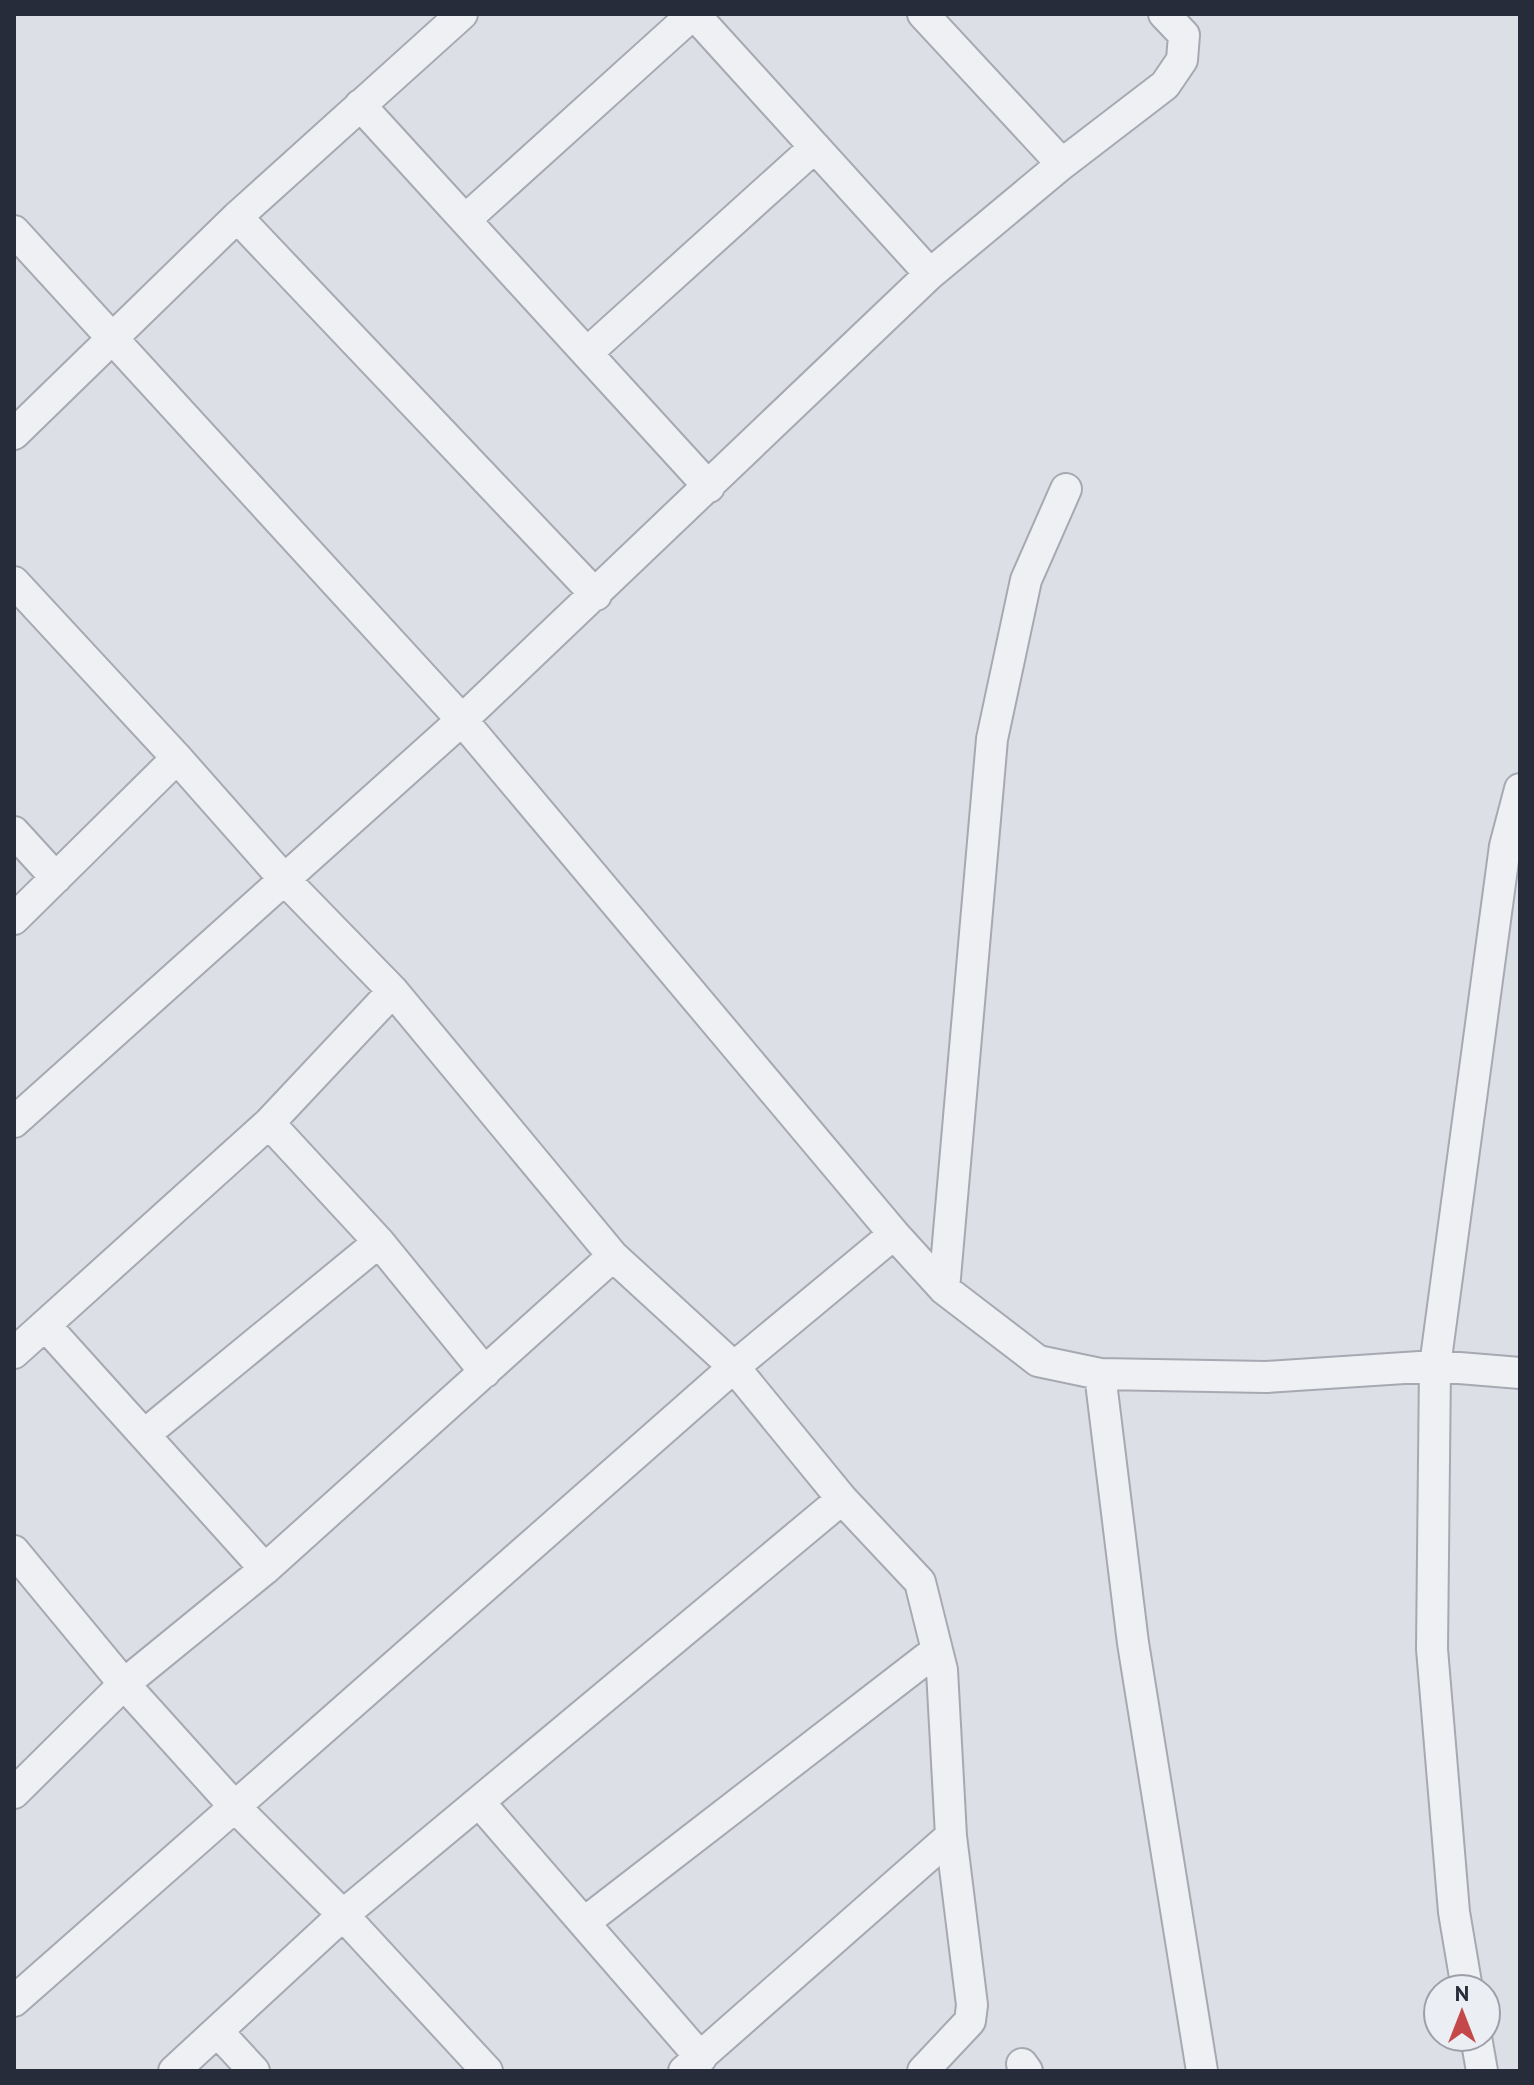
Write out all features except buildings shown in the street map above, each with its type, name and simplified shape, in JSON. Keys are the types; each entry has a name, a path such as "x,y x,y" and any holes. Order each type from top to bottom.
{"street":[{"path":"14,434 237,217 462,14"},
{"path":"465,220 694,14 930,274"},
{"path":"923,14 1062,164"},
{"path":"14,1122 462,720 930,274 1062,164 1165,85 1182,60 1184,35 1164,14"},
{"path":"360,105 709,487"},
{"path":"587,353 815,147"},
{"path":"237,217 596,595"},
{"path":"14,231 462,720 894,1234 944,1289 1038,1361 1100,1374 1266,1377 1435,1366 1520,1373"},
{"path":"944,1289 992,739 1026,580 1066,489"},
{"path":"14,582 284,879 393,991 613,1256 734,1367 842,1499 920,1582 942,1670 951,1836 972,2005 970,2021 923,2071"},
{"path":"14,919 177,758"},
{"path":"1464,1973 1454,1912 1432,1649 1435,1366 1505,846 1520,789"},
{"path":"14,832 56,878"},
{"path":"14,1353 269,1123 393,991"},
{"path":"269,1123 379,1242 485,1372"},
{"path":"14,2001 734,1367 894,1234"},
{"path":"144,1435 379,1242"},
{"path":"14,1793 124,1684 265,1569 613,1256"},
{"path":"45,1325 265,1569"},
{"path":"1100,1374 1133,1643 1202,2071"},
{"path":"174,2071 343,1915 842,1499"},
{"path":"14,1551 124,1684 234,1806 343,1915 487,2071"},
{"path":"585,1922 937,1650"},
{"path":"479,1802 585,1922 693,2065 951,1836"},
{"path":"218,2032 254,2071"}]}
